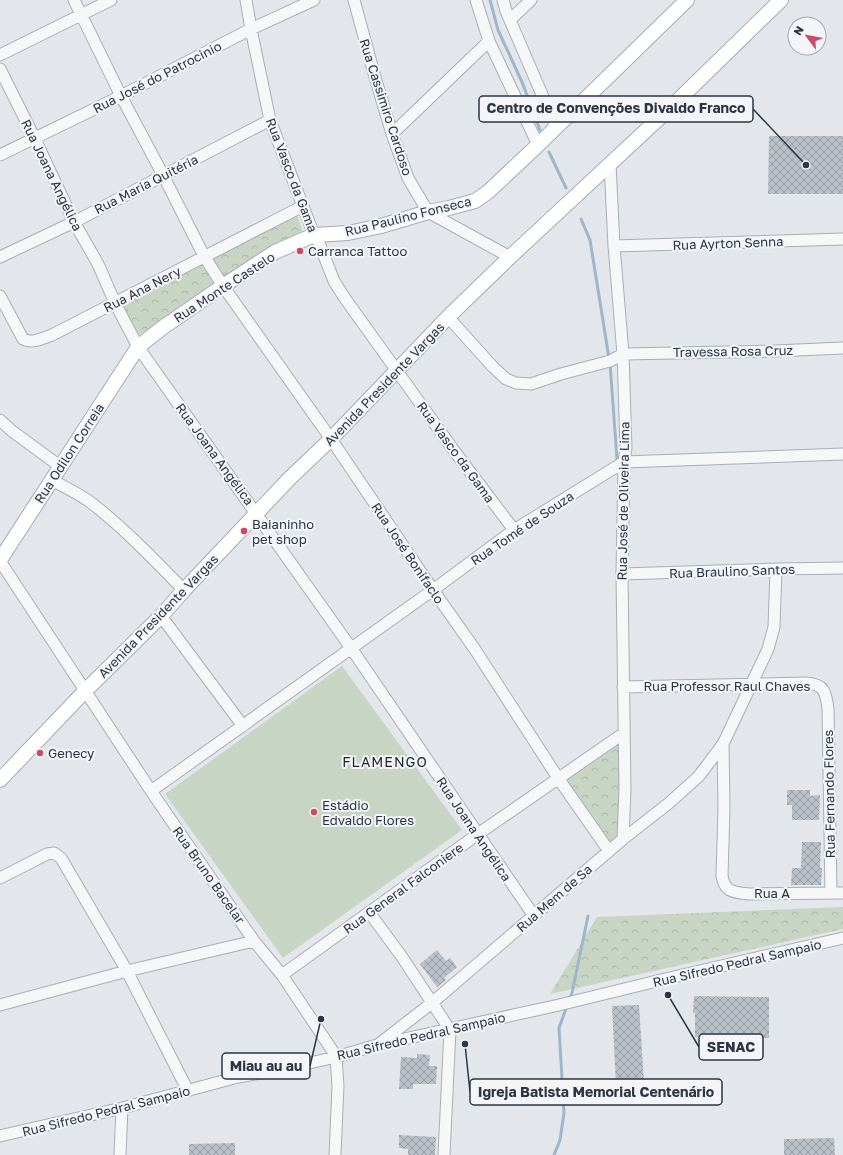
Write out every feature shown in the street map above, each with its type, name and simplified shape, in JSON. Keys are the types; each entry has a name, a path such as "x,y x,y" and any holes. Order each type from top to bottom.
{"main road":[{"name":"Rua Paulino Fonseca","path":"314,236 348,233 381,226 428,212 475,201 488,192 538,145 687,0"},
{"name":"Avenida Presidente Vargas","path":"0,780 85,691 161,616 290,478 331,439 448,317 510,257 668,110 781,0"},
{"name":"Rua Monte Castelo","path":"138,347 162,328 223,286 276,252 314,236"},
{"name":"Rua Odilon Correia","path":"0,560 138,347"}],"street":[{"name":"Rua José Bonifaclo","path":"74,0 121,96 204,256 223,286 331,439 474,648 558,778 609,851"},
{"path":"0,55 111,0"},
{"name":"Rua Vasco da Gama","path":"246,0 270,120 314,236 319,244 337,287 455,452 514,530"},
{"name":"Rua José do Patrocinio","path":"0,155 34,137 121,96 251,29 314,0"},
{"name":"Rua Cassimiro Cardoso","path":"354,0 392,134 408,178 428,212"},
{"path":"476,0 489,41 538,145"},
{"path":"503,0 506,11 556,127"},
{"path":"510,20 531,0"},
{"path":"392,134 489,41"},
{"name":"Rua Joana Angélica","path":"0,69 74,222 98,264 115,303 138,347 257,513 351,648 534,916"},
{"name":"Rua Maria Quitéria","path":"0,257 74,222 270,120"},
{"name":"Rua José de Oliveira Lima","path":"610,164 614,246 623,354 626,448 624,462 622,574 625,789 623,839"},
{"name":"Rua Ana Nery","path":"0,296 21,337 25,341 30,342 52,335 303,206"},
{"path":"428,212 510,257"},
{"name":"Rua Ayrton Senna","path":"614,246 843,239"},
{"path":"448,317 493,368 506,379 516,383 531,384 605,362 623,354"},
{"name":"Travessa Rosa Cruz","path":"623,354 843,348"},
{"path":"0,420 12,431 61,466"},
{"name":"Rua Tomé de Souza","path":"151,791 244,726 514,530 624,462 843,454"},
{"path":"52,480 93,504 115,522 184,590"},
{"name":"Rua Bruno Bacelar","path":"0,560 151,791 254,941 282,975 336,1057"},
{"name":"Rua Braulino Santos","path":"622,574 843,568"},
{"path":"723,744 768,649 773,632 776,569"},
{"path":"161,616 244,726"},
{"name":"Rua Professor Raul Chaves","path":"623,687 811,684 820,686 826,695"},
{"name":"Rua Fernando Flores","path":"826,695 828,716 831,893"},
{"name":"Rua General Falconiere","path":"282,975 478,834 624,732"},
{"name":"Rua Mem de Sa","path":"377,1045 433,1002 699,776 723,744"},
{"name":"Rua A","path":"723,744 722,876 723,883 728,890 748,894 843,893"},
{"path":"0,878 47,854 57,854 61,858 98,924 127,971 188,1091"},
{"path":"369,912 433,1002 450,1030 444,1155"},
{"name":"Rua Sifredo Pedral Sampaio","path":"0,1136 122,1108 238,1077 336,1057 377,1045 559,1006 578,1000 843,938"},
{"path":"0,1005 127,971 254,941"},
{"path":"335,1155 338,1086 336,1057"},
{"path":"120,1155 122,1108"}],"green space":[{"path":"297,215 303,232 278,242 225,278 213,258"},
{"path":"202,265 215,286 137,336 122,307"},
{"name":"Estádio Edvaldo Flores","path":"342,666 462,830 283,958 165,794"},
{"path":"619,742 620,833 614,842 608,841 567,782 569,775"},
{"path":"843,907 843,929 550,994 597,917"}],"building":[{"path":"769,136 843,136 843,194 768,194"},
{"path":"787,790 810,790 810,796 820,795 819,820 792,820 792,805 787,805"},
{"path":"802,842 821,842 821,885 791,885 792,868 801,868"},
{"path":"437,950 446,961 450,958 457,967 444,978 446,980 437,987 420,964"},
{"path":"694,996 769,997 769,1038 695,1037 695,1013 693,1013"},
{"path":"639,1005 644,1083 616,1085 612,1006"},
{"path":"417,1054 430,1055 429,1066 437,1066 436,1084 413,1084 413,1089 399,1089 401,1057 417,1058"},
{"path":"399,1135 436,1137 435,1155 408,1155 408,1149 399,1148"},
{"path":"834,1138 835,1155 784,1155 784,1139"},
{"path":"235,1143 235,1155 189,1155 189,1144"}],"waterway":[{"path":"490,0 498,30 522,82 540,130"},
{"path":"549,152 566,188"},
{"path":"581,219 590,240 609,358"},
{"path":"610,363 617,459"},
{"path":"569,1000 572,993 588,916"},
{"path":"554,1155 560,1140 564,1113 559,1028 567,1006"}],"place":[{"name":"Centro de Convenções Divaldo Franco","path":"806,165"},
{"name":"Carranca Tattoo","path":"300,251"},
{"name":"Baianinho pet shop","path":"244,531"},
{"name":"Genecy","path":"40,753"},
{"name":"Estádio Edvaldo Flores","path":"314,812"},
{"name":"SENAC","path":"668,995"},
{"name":"Miau au au","path":"321,1019"},
{"name":"Igreja Batista Memorial Centenário","path":"465,1044"}],"district":[{"name":"FLAMENGO","path":"385,762"}]}
